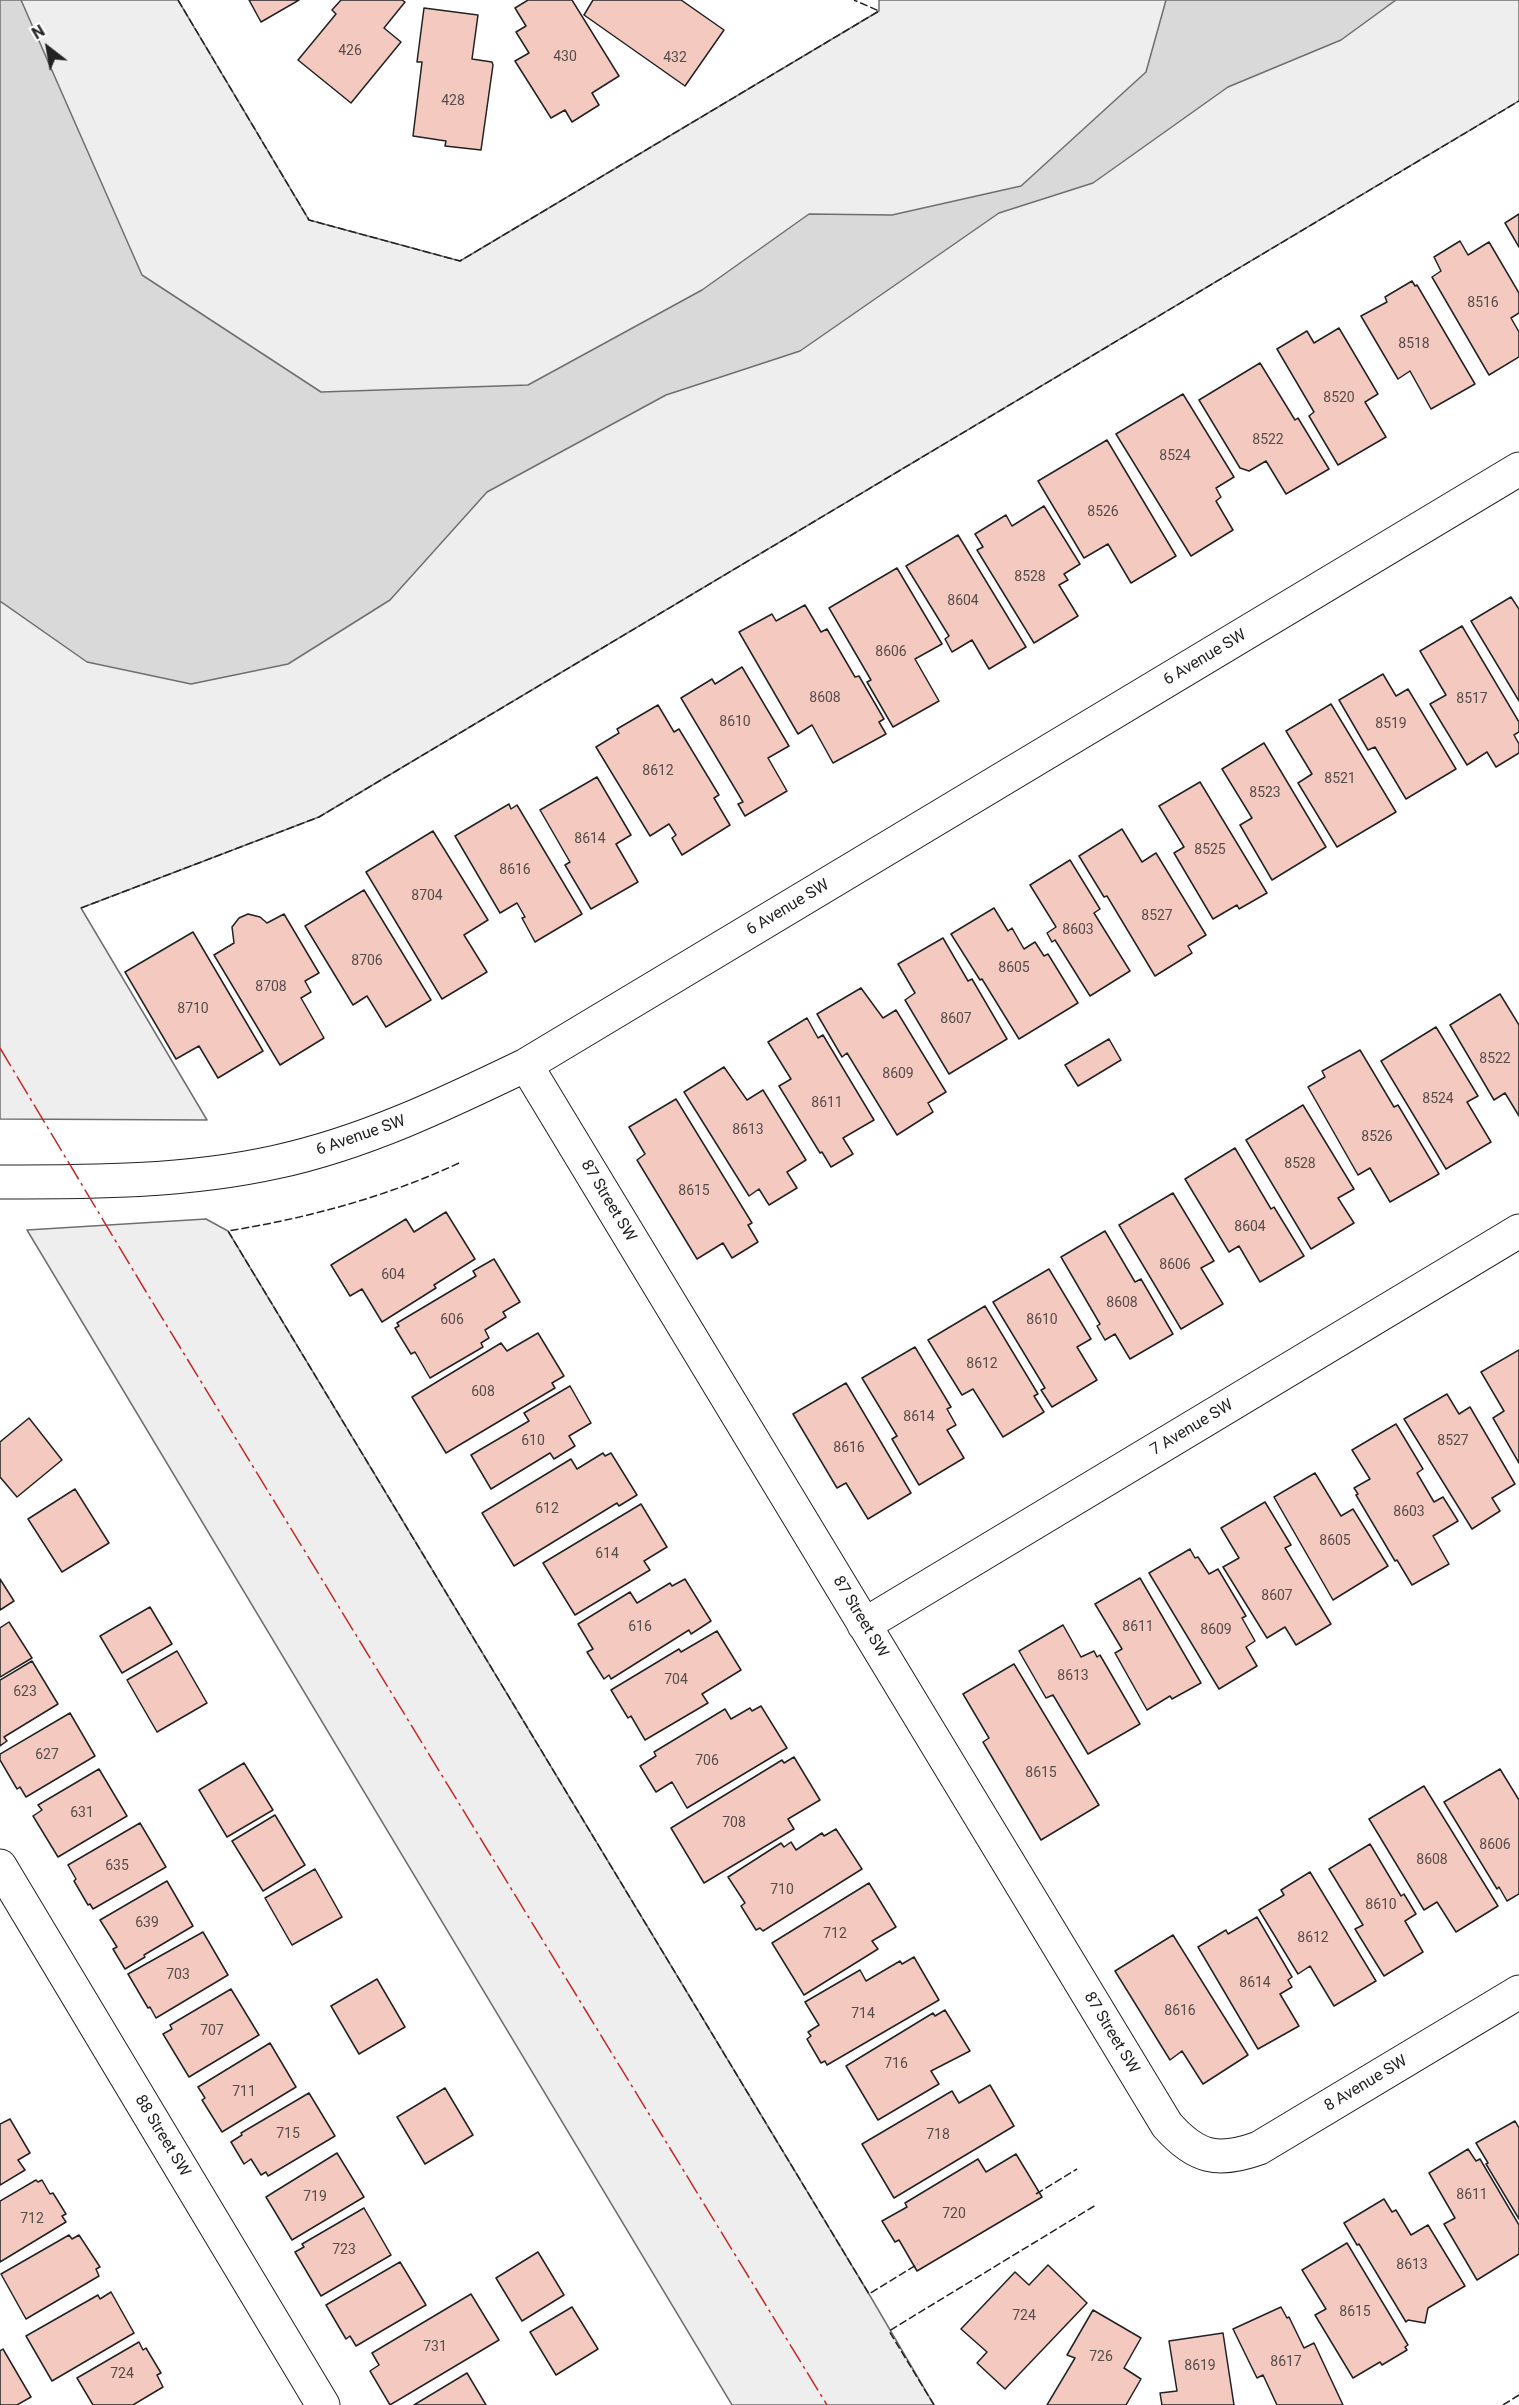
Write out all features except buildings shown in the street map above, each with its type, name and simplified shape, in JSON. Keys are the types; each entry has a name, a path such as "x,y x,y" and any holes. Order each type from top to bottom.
{"street":[{"name":"6 Avenue SW","path":"0,1182 162,1179 229,1171 277,1162 377,1132 442,1106 526,1065 1519,469"},
{"name":"87 Street SW","path":"526,1065 1167,2126 1192,2149 1206,2156"},
{"name":"7 Avenue SW","path":"864,1624 1519,1231"},
{"name":"88 Street SW","path":"0,1866 323,2405"},
{"name":"8 Avenue SW","path":"1206,2156 1238,2156 1259,2148 1519,1992"}],"shaded area":[{"path":"0,0 178,0 309,220 460,261 879,11 879,0 1519,0 1519,101 319,817 81,908 207,1120 0,1119"},
{"path":"0,0 21,0 142,275 321,392 528,385 702,290 809,214 892,215 1021,186 1146,72 1166,0 1396,0 1341,40 1228,87 1093,183 999,213 800,351 666,395 487,492 390,600 288,664 191,684 87,662 0,601"},
{"path":"206,1219 228,1231 934,2405 732,2405 27,1230"}],"fence":[{"path":"178,0 309,220 460,261 879,11 854,0"},
{"path":"81,908 319,817 1519,101"},
{"path":"459,1163 403,1186 346,1205 288,1220 228,1231 869,2294 918,2264"},
{"path":"1036,2194 1077,2169"},
{"path":"934,2405 889,2331 1096,2205"},
{"path":"1503,2405 1519,2395"}],"power":[{"path":"0,1048 145,1290 827,2405"}]}
